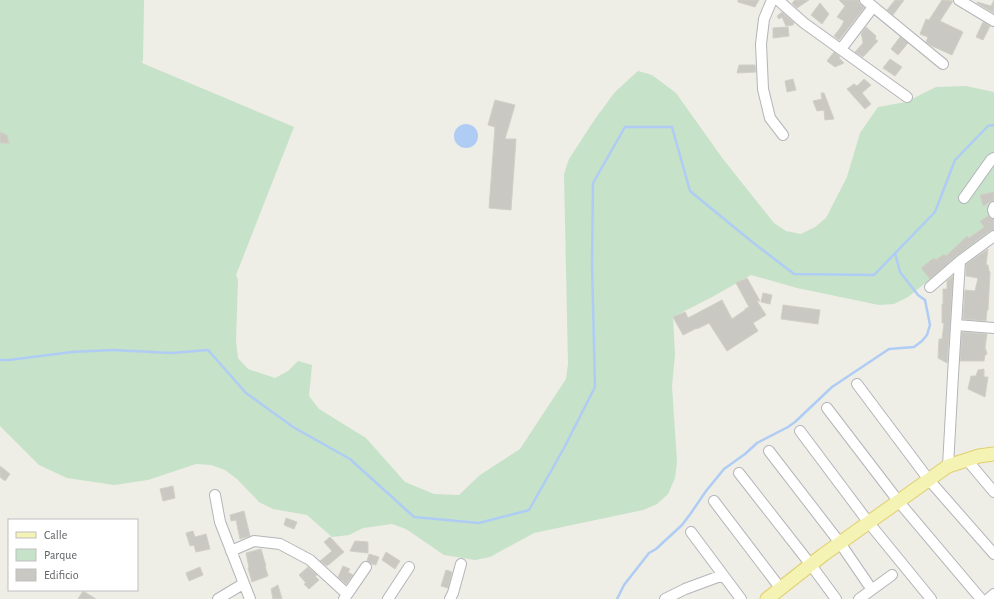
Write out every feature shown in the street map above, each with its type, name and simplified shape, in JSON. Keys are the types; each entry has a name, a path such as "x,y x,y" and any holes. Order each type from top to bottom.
{"main road":[{"path":"767,599 823,555 948,466 979,456 994,454"}],"street":[{"path":"772,0 764,19 761,44 763,89 770,118 783,135"},
{"path":"778,0 804,23 907,97"},
{"path":"865,0 943,64"},
{"path":"959,0 975,4 994,21"},
{"path":"841,49 873,7"},
{"path":"964,198 994,158"},
{"path":"994,207 994,213"},
{"path":"930,287 960,261 994,236"},
{"path":"948,466 960,261"},
{"path":"956,325 994,328"},
{"path":"857,384 929,480 994,554"},
{"path":"827,408 899,502 981,599"},
{"path":"800,430 869,523 931,599"},
{"path":"769,451 840,544 868,584"},
{"path":"967,460 994,492"},
{"path":"738,472 836,599"},
{"path":"215,495 220,522 250,599"},
{"path":"714,501 781,589"},
{"path":"691,532 740,599"},
{"path":"231,552 254,541 280,544 310,560 345,596 366,567"},
{"path":"450,599 461,564"},
{"path":"388,599 409,567"},
{"path":"665,599 723,575"},
{"path":"859,599 892,575"},
{"path":"218,599 243,584"},
{"path":"988,599 994,594"}],"green space":[{"path":"0,0 144,0 142,63 294,127 236,275 238,280 236,341 238,358 248,369 275,378 288,371 298,361 312,365 309,396 319,409 366,438 405,482 434,494 459,495 480,475 520,449 566,379 568,364 564,174 569,159 595,119 615,92 638,71 652,75 676,93 723,159 774,223 786,231 801,234 815,227 826,218 847,177 860,133 878,107 906,102 936,87 966,86 994,92 994,228 908,297 894,304 879,305 797,288 751,275 673,317 675,355 672,386 677,462 675,478 668,494 657,504 643,510 534,533 490,557 475,560 444,555 406,529 392,524 363,528 349,535 332,537 307,515 273,509 259,502 237,479 225,470 211,465 196,464 148,480 114,485 67,478 39,465 0,426"}],"water":[{"path":"466,124 475,127 478,136 475,145 466,148 457,145 454,136 457,127"}],"building":[{"path":"738,0 759,0 755,7 738,2"},
{"path":"795,0 809,0 797,8 792,3"},
{"path":"839,0 859,0 859,3 864,8 839,40 834,36 844,21 837,17 845,6"},
{"path":"895,0 904,0 893,15 887,10"},
{"path":"942,0 953,1 940,21 963,32 952,55 932,46 926,42 928,37 920,34 926,19 929,20"},
{"path":"994,0 994,13 977,3 991,6"},
{"path":"820,3 829,14 822,24 811,15"},
{"path":"782,12 794,23 793,25 786,26 782,17 779,19 777,16"},
{"path":"983,22 990,26 983,40 976,37"},
{"path":"788,27 789,36 773,38 773,28"},
{"path":"866,27 876,36 875,39 878,41 863,57 855,52 863,43 861,34"},
{"path":"900,37 908,43 898,55 891,49"},
{"path":"834,52 844,63 835,67 827,61"},
{"path":"890,59 902,67 895,76 883,68"},
{"path":"739,65 755,65 756,72 737,73"},
{"path":"793,79 796,90 787,92 785,81"},
{"path":"864,79 871,85 862,93 871,104 865,109 847,89 854,84 857,86"},
{"path":"821,93 824,93 834,119 825,120 824,110 817,111 813,101 822,99"},
{"path":"495,100 515,105 505,139 516,139 511,210 489,208 495,127 488,125"},
{"path":"0,132 7,135 9,143 0,143"},
{"path":"994,192 994,201 983,206 980,195"},
{"path":"988,216 994,219 994,230 990,231 956,256 930,279 921,268 934,258 936,260 944,254 946,256 967,236 969,238 984,227 980,221"},
{"path":"988,249 986,265 988,265 990,272 986,321 963,319 965,290 975,291 978,278 966,276 966,264"},
{"path":"953,276 947,363 938,358 939,339 942,339 944,323 942,323 943,289 947,289 947,281"},
{"path":"747,278 760,301 757,301 766,315 753,323 758,331 727,351 709,323 683,335 673,317 685,312 688,318 722,300 732,319 749,307 736,283"},
{"path":"763,293 772,295 770,304 761,302"},
{"path":"783,305 820,310 818,324 781,319"},
{"path":"962,332 987,334 985,347 987,354 985,355 984,361 960,361"},
{"path":"984,369 984,377 988,377 985,397 968,389 971,376 976,376 978,370"},
{"path":"0,466 10,474 5,481 0,477"},
{"path":"173,486 175,498 163,501 160,489"},
{"path":"244,511 250,536 240,539 236,520 231,521 230,515"},
{"path":"286,518 297,522 294,529 284,525"},
{"path":"193,531 195,537 206,534 210,549 196,552 194,545 190,546 186,533"},
{"path":"330,537 344,552 327,566 320,561 332,551 324,542"},
{"path":"355,541 368,542 368,553 350,551"},
{"path":"261,549 268,576 252,582 246,553"},
{"path":"386,552 400,561 395,569 382,560"},
{"path":"369,554 379,557 376,565 367,561"},
{"path":"343,566 350,569 348,572 353,575 346,584 338,577"},
{"path":"200,567 203,575 189,581 186,573"},
{"path":"308,567 317,575 315,576 319,580 309,589 299,575"},
{"path":"446,570 452,572 448,588 441,586"},
{"path":"278,585 282,599 273,599 271,589"},
{"path":"83,591 96,599 78,599"}],"waterway":[{"path":"0,360 72,352 113,350 171,353 208,350 246,393 293,427 350,459 414,517 479,523 529,510 564,448 595,387 592,264 593,183 625,127 672,127 690,191 794,274 874,275 935,212 955,160 988,126 994,125"},
{"path":"617,599 624,585 649,553 656,549 682,525 724,469 745,454 757,443 795,422 832,387 889,349 914,347 927,335 930,325 925,300 918,295 900,272 895,253"}]}
